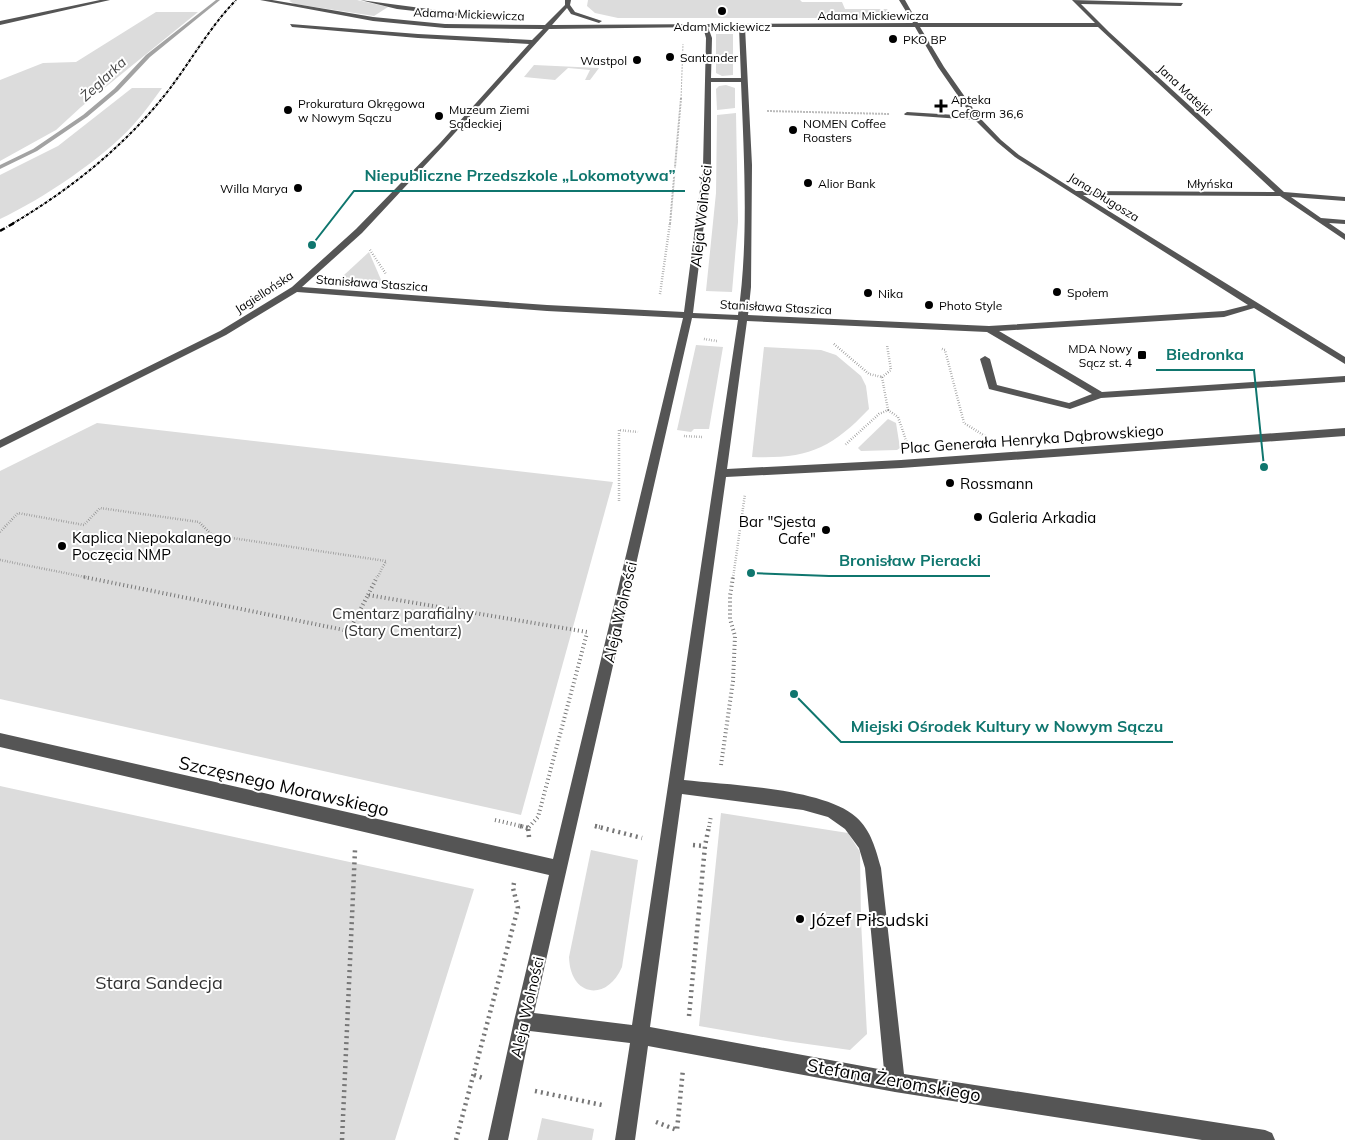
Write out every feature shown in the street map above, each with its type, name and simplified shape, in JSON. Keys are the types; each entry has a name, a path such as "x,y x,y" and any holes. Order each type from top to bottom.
{"street":[{"path":"0,24 107,0"},
{"name":"Adama Mickiewicza","path":"263,0 373,19 445,26 1099,25"},
{"path":"363,0 451,14 547,25"},
{"name":"Jana Długosza","path":"902,0 941,67 977,118 999,141 1018,156 1074,193 1345,362"},
{"path":"1076,1 1181,4"},
{"name":"Jana Matejki","path":"1076,1 1099,25 1282,194 1345,238"},
{"name":"Adama Mickiewicza","path":"567,3 573,13 593,20 646,25"},
{"name":"Jagiellońska","path":"0,444 223,333 295,289 359,231 442,144 567,3"},
{"path":"292,25 418,36 532,42"},
{"name":"Aleja Wolności","path":"498,1140 523,1021 688,315 704,195 710,38 705,25"},
{"path":"625,1140 747,287 748,165 742,25"},
{"path":"708,80 744,80"},
{"path":"907,114 977,118"},
{"name":"Młyńska","path":"1074,193 1282,194 1345,199"},
{"path":"1319,220 1345,222"},
{"name":"Stanisława Staszica","path":"295,289 527,307 743,319 988,328 1224,314 1256,305"},
{"path":"988,328 1100,395"},
{"path":"985,359 993,387 1070,406 1100,395 1345,379"},
{"name":"Plac Generała Henryka Dąbrowskiego","path":"720,473 901,464 1345,432"},
{"name":"Szczęsnego Morawskiego","path":"0,740 559,869"},
{"path":"676,786 803,802 832,810 851,823 866,844 873,868 895,1082"},
{"name":"Stefana Żeromskiego","path":"523,1021 641,1035 895,1082 1264,1140"}],"path":[{"path":"661,293 673,200 681,114 683,39"},
{"path":"746,110 907,114"},
{"path":"368,248 390,280"},
{"path":"839,340 829,340 869,374 882,377"},
{"path":"882,377 891,370 886,343 896,343"},
{"path":"939,348 945,350 964,423 988,438"},
{"path":"882,377 888,410 898,416 910,452"},
{"path":"839,451 879,414 888,410"},
{"path":"686,1043 705,846 717,791 734,681 735,636 730,619 730,596 747,484"},
{"path":"0,532 18,513 84,525 100,508 199,522 212,534 386,561 349,631 0,560"},
{"path":"368,595 587,632 538,817 528,828 529,840"},
{"path":"495,820 528,828"},
{"path":"592,825 642,838"},
{"path":"688,844 705,846"},
{"path":"342,1140 355,850"},
{"path":"456,1140 518,908 512,888 516,880"}],"green space":[{"path":"357,0 388,7 374,16 295,4 289,1"},
{"path":"588,0 800,0 802,2 842,2 845,9 887,9 891,15 864,18 618,18 595,13 587,6"},
{"path":"156,12 198,12 81,107 56,130 0,161 0,80 43,63 76,62"},
{"path":"716,34 733,34 733,75 722,76 716,73"},
{"path":"534,65 599,68 590,80 585,80 590,70 568,68 555,80 524,77"},
{"path":"726,85 735,88 735,108 717,110 716,89 719,86"},
{"path":"132,88 162,88 134,124 106,151 53,190 0,219 0,175 58,146"},
{"path":"736,113 738,222 732,292 706,291 716,193 717,115"},
{"path":"369,252 382,282 378,285 347,282 343,276"},
{"path":"696,345 723,347 709,429 694,429 691,432 677,430"},
{"path":"764,347 821,350 836,355 861,376 866,386 869,409 842,434 817,449 788,456 752,457"},
{"path":"888,419 896,423 900,448 897,450 861,451 858,448"},
{"name":"Cmentarz parafialny (Stary Cmentarz)","path":"97,423 613,482 521,815 0,699 0,471"},
{"name":"Stara Sandecja","path":"0,786 474,889 395,1140 0,1140"},
{"path":"721,813 848,833 860,852 861,921 867,1034 850,1050 699,1026"},
{"path":"591,850 638,860 622,967 608,986 599,990 590,990 582,987 571,970 569,957"},
{"path":"542,1118 594,1129 592,1140 537,1140"}],"waterway":[{"name":"Żeglarka","path":"0,167 35,150 85,116 116,90 148,56 218,0"}],"railway":[{"path":"12,224 76,181 134,130 168,91 209,33 236,0"},
{"path":"0,231 14,223"}],"place":[{"name":"Adam Mickiewicz","path":"722,11"},
{"name":"PKO BP","path":"893,39"},
{"name":"Santander","path":"670,57"},
{"name":"Wastpol","path":"637,60"},
{"name":"Apteka Cef@rm 36,6","path":"941,106"},
{"name":"Prokuratura Okręgowa w Nowym Sączu","path":"288,110"},
{"name":"Muzeum Ziemi Sądeckiej","path":"439,116"},
{"name":"NOMEN Coffee Roasters","path":"793,130"},
{"name":"Alior Bank","path":"808,183"},
{"name":"Willa Marya","path":"298,188"},
{"name":"Niepubliczne Przedszkole „Lokomotywa”","path":"312,245"},
{"name":"Społem","path":"1057,292"},
{"name":"Nika","path":"868,293"},
{"name":"Photo Style","path":"929,305"},
{"name":"MDA Nowy Sącz st. 4","path":"1142,355"},
{"name":"Biedronka","path":"1264,467"},
{"name":"Rossmann","path":"950,483"},
{"name":"Galeria Arkadia","path":"978,517"},
{"name":"Bar \"Sjesta Cafe\"","path":"826,530"},
{"name":"Kaplica Niepokalanego Poczęcia NMP","path":"62,546"},
{"name":"Bronisław Pieracki","path":"751,573"},
{"name":"Miejski Ośrodek Kultury w Nowym Sączu","path":"794,694"},
{"name":"Józef Piłsudski","path":"800,919"}]}
